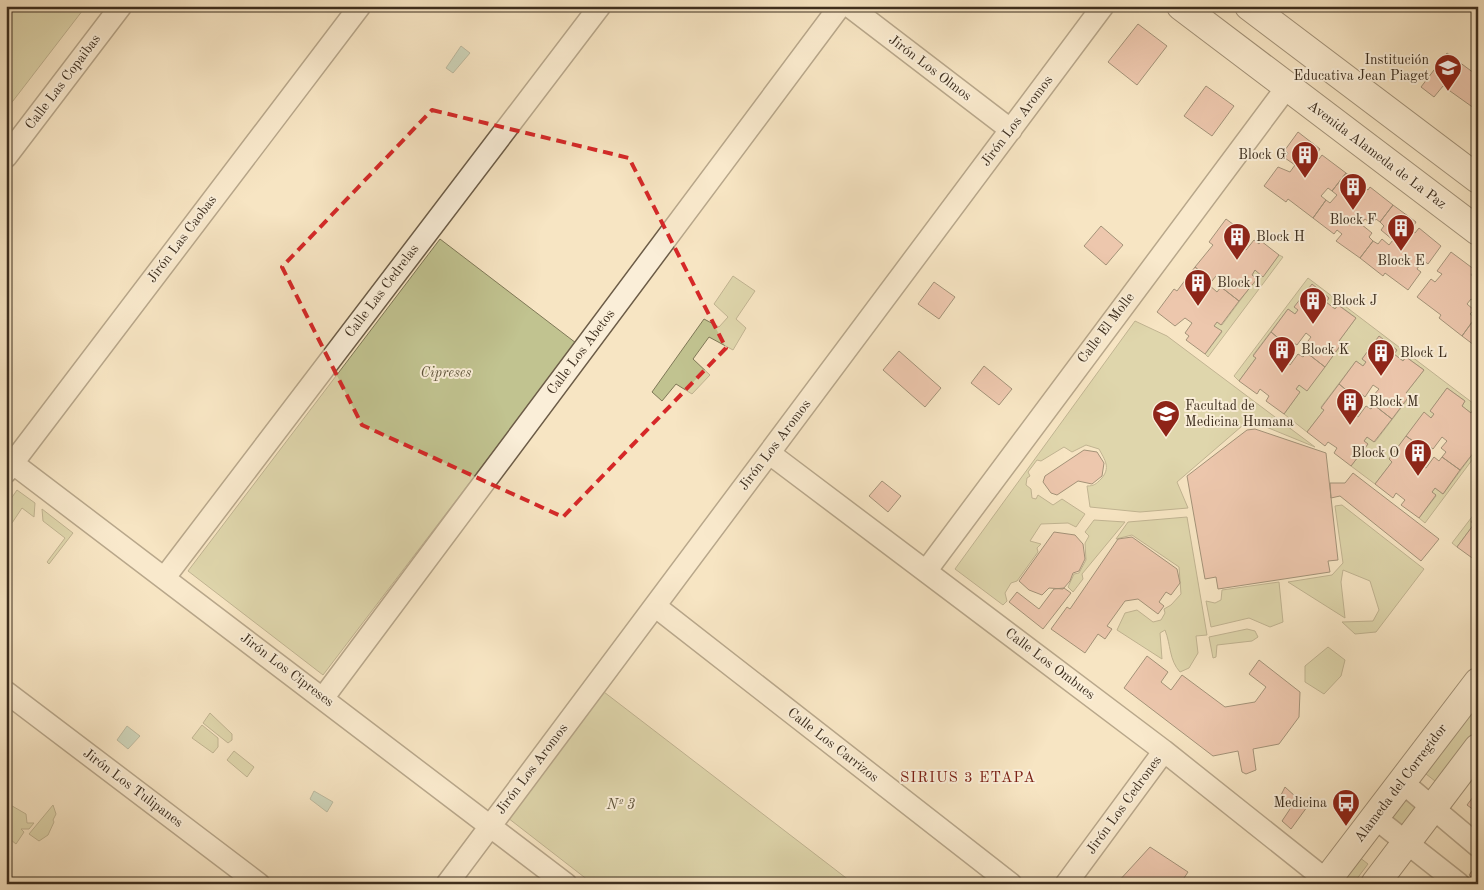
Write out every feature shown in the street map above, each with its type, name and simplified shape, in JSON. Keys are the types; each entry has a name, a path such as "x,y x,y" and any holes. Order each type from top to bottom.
{"street":[{"name":"Calle Las Copaibas","path":"6,157 121,6"},
{"name":"Jirón Las Caobas","path":"9,464 360,6"},
{"name":"Calle Las Cedrelas","path":"165,577 600,6"},
{"name":"Calle Los Abetos","path":"323,698 840,6"},
{"name":"Jirón Los Olmos","path":"849,6 1010,130"},
{"name":"Jirón Los Aromos","path":"446,884 1103,6"},
{"name":"Avenida Alameda de La Paz","path":"1181,6 1478,231"},
{"path":"1249,6 1478,179"},
{"name":"Calle El Molle","path":"926,571 1287,87"},
{"name":"Calle Los Ombues","path":"769,453 1164,751 1325,882"},
{"name":"Jirón Los Cipreses","path":"9,464 165,577 566,884"},
{"name":"Calle Los Carrizos","path":"655,606 1011,884"},
{"name":"Alameda del Corregidor","path":"1325,882 1478,682"},
{"name":"Jirón Los Tulipanes","path":"6,692 259,884"},
{"path":"1380,877 1478,748"},
{"name":"Jirón Los Cedrones","path":"1066,884 1164,751"},
{"path":"1402,782 1478,846"},
{"path":"1374,818 1459,884"},
{"path":"1353,845 1364,843 1375,850 1383,859 1380,877"}],"highlighted area":[{"path":"432,110 629,158 726,348 563,517 362,425 282,267"}],"green space":[{"path":"6,6 86,6 6,110"},
{"name":"Cipreses","path":"440,239 576,343 323,675 188,571"},
{"path":"1279,255 1283,257 1208,357 1205,354 1222,332 1214,326 1217,322 1222,325 1256,279 1252,275 1255,270 1263,276"},
{"path":"733,276 755,291 736,319 746,328 733,350 709,337 693,359 710,375 692,394 676,384 662,401 652,392 704,319 719,327 728,317 714,304"},
{"path":"1308,278 1478,407 1478,411 1474,408 1471,413 1462,406 1465,401 1447,388 1431,410 1434,414 1431,418 1424,413 1389,459 1392,462 1375,484 1351,466 1368,444 1364,441 1367,437 1375,442 1410,396 1406,393 1424,370 1406,357 1403,361 1394,354 1397,350 1379,337 1362,359 1366,362 1363,366 1356,361 1321,407 1324,410 1307,432 1284,414 1300,392 1296,389 1299,385 1307,390 1342,344 1339,341 1356,318 1339,305 1335,309 1326,302 1329,298 1312,285 1295,307 1298,310 1295,314 1288,309 1253,355 1256,358 1239,381 1234,376"},
{"path":"1135,321 1167,336 1315,447 1249,420 1177,482 1188,508 1140,512 1090,507 1087,486 1099,481 1106,471 1105,460 1099,449 1086,445 1072,452 1064,447 1041,461 1037,460 1028,472 1030,476 1027,478 1026,485 1031,489 1032,498 1036,499 1038,495 1053,505 1062,499 1085,514 1076,527 1068,523 1041,524 1030,541 1041,544 1037,548 1038,552 1017,581 1011,583 1005,593 1007,601 1003,605 955,569"},
{"path":"1478,447 1478,452 1425,523 1419,518 1436,496 1432,492 1435,488 1443,494"},
{"path":"17,490 35,503 34,517 22,508 12,523 6,518 6,506"},
{"path":"1342,505 1424,569 1376,632 1355,634 1342,622 1373,621 1379,610 1370,581 1343,570 1341,582 1345,618 1288,582 1332,575 1343,563 1335,506"},
{"path":"42,509 73,533 49,564 47,562 65,538 43,521"},
{"path":"1478,509 1478,513 1471,522 1474,524 1457,547 1452,543"},
{"path":"1187,517 1207,635 1196,636 1198,653 1189,668 1180,672 1172,657 1165,630 1160,633 1162,659 1117,630 1125,613 1137,610 1153,622 1161,620 1165,613 1164,609 1171,605 1181,594 1179,567 1132,535 1116,539 1128,522"},
{"path":"1094,520 1125,522 1082,574 1083,579 1073,592 1068,587 1074,574 1079,573 1086,560 1085,543 1089,536 1085,532"},
{"path":"1279,582 1283,622 1270,627 1249,618 1211,627 1206,601 1215,603 1221,600 1222,590"},
{"path":"1247,629 1255,631 1258,637 1252,641 1217,645 1216,657 1213,658 1209,637"},
{"path":"1328,647 1345,660 1341,676 1324,694 1305,682 1305,666"},
{"name":"Nº 3","path":"604,692 854,884 593,884 508,818"},
{"path":"1478,700 1478,732 1442,780 1435,781 1425,771"},
{"path":"210,713 232,734 232,740 228,743 203,723"},
{"path":"202,725 218,738 218,747 213,753 192,738"},
{"path":"234,751 254,767 247,777 227,760"},
{"path":"1406,799 1417,807 1403,826 1392,818 1391,813"},
{"path":"7,803 26,814 27,823 34,823 29,829 21,829 24,832 16,844 6,836"},
{"path":"53,805 56,814 54,822 48,835 39,841 29,834"},
{"path":"1359,857 1368,864 1353,884 1339,884"}],"shaded area":[{"path":"461,46 470,53 453,73 446,68"},
{"path":"127,726 140,736 128,749 117,740"},
{"path":"314,791 333,802 327,812 310,799"}],"building":[{"path":"1138,24 1167,46 1137,85 1108,62"},
{"path":"1447,53 1478,76 1478,111 1443,86 1434,97 1421,87"},
{"path":"1206,86 1234,106 1212,136 1184,116"},
{"name":"Block G","path":"1298,132 1320,149 1315,156 1319,159 1322,155 1346,173 1332,191 1328,188 1321,196 1326,200 1313,218 1288,199 1286,202 1264,186 1278,167 1290,172 1295,165 1285,158 1288,153 1285,150"},
{"name":"Block F","path":"1346,173 1368,190 1370,187 1393,205 1380,222 1376,219 1372,224 1365,219 1361,224 1372,233 1369,237 1373,241 1360,258 1336,241 1342,234 1337,230 1334,234 1313,218 1326,200 1330,203 1337,195 1332,191"},
{"name":"Block E","path":"1393,205 1416,222 1411,230 1415,233 1419,228 1441,246 1428,264 1423,260 1417,269 1421,272 1408,290 1385,273 1383,276 1360,258 1373,241 1378,244 1382,239 1389,245 1393,240 1381,230 1384,226 1380,222"},
{"name":"Block H","path":"1226,219 1245,233 1241,238 1244,240 1240,245 1246,250 1254,240 1259,244 1261,241 1279,255 1263,277 1255,270 1252,275 1257,279 1239,301 1221,287 1224,282 1216,276 1212,281 1195,267 1213,245 1209,242"},
{"path":"1101,226 1123,245 1106,265 1084,246"},
{"path":"1451,252 1475,270 1471,275 1475,278 1478,274 1478,304 1471,299 1467,304 1474,310 1470,314 1475,318 1462,336 1439,318 1441,315 1417,297 1431,279 1435,282 1442,274 1437,271"},
{"name":"Block I","path":"1195,267 1212,281 1209,285 1217,292 1221,287 1239,301 1221,325 1217,322 1214,326 1222,331 1205,354 1186,340 1189,336 1185,333 1192,323 1185,318 1175,326 1157,312 1174,289 1177,291"},
{"path":"934,282 955,297 939,319 918,304"},
{"name":"Block J","path":"1312,284 1329,298 1326,302 1335,309 1338,305 1356,318 1339,341 1342,343 1325,367 1307,353 1310,349 1305,345 1311,337 1306,333 1297,345 1292,342 1288,346 1271,332 1288,309 1295,314 1298,310 1294,307"},
{"path":"1475,318 1478,320 1478,348 1462,336"},
{"name":"Block K","path":"1271,332 1288,346 1285,350 1290,354 1285,361 1290,365 1298,354 1303,357 1307,353 1325,367 1307,391 1299,385 1296,389 1300,392 1284,414 1266,401 1269,396 1260,389 1257,394 1239,381 1256,358 1253,356"},
{"name":"Block L","path":"1379,336 1397,350 1394,354 1403,361 1406,357 1424,370 1406,393 1410,395 1392,419 1374,405 1378,400 1373,396 1379,389 1373,385 1365,397 1360,393 1356,398 1339,384 1356,361 1363,366 1366,362 1362,359"},
{"path":"899,351 941,388 925,407 883,370"},
{"path":"984,366 1012,389 999,405 971,383"},
{"name":"Block M","path":"1339,384 1356,398 1353,402 1358,406 1353,413 1358,417 1366,406 1371,409 1374,405 1392,419 1374,442 1367,437 1364,441 1368,444 1351,466 1334,453 1337,448 1328,442 1325,446 1307,432 1324,410 1321,408"},
{"path":"1447,388 1465,401 1462,406 1471,413 1474,408 1478,411 1478,440 1475,445 1478,447 1460,470 1442,457 1446,452 1441,448 1447,441 1442,437 1433,449 1427,445 1424,449 1406,436 1424,412 1431,418 1434,414 1430,411"},
{"path":"1255,429 1326,453 1338,560 1328,561 1330,572 1218,589 1216,577 1205,579 1187,476 1247,430"},
{"name":"Block O","path":"1406,436 1424,449 1421,454 1426,457 1421,465 1426,468 1434,457 1439,461 1442,457 1460,470 1443,494 1435,488 1432,492 1436,495 1419,518 1401,505 1405,500 1396,493 1393,498 1375,484 1392,462 1389,459"},
{"path":"1084,450 1097,452 1104,463 1102,476 1092,484 1078,481 1057,495 1051,493 1043,482 1045,476"},
{"path":"1353,473 1439,539 1421,561 1340,496 1331,498 1330,483 1345,483"},
{"path":"882,481 901,496 888,512 869,496"},
{"path":"1478,513 1478,556 1475,560 1457,547 1474,524 1471,522"},
{"path":"1054,532 1075,535 1083,544 1085,559 1079,571 1073,573 1070,581 1063,589 1049,588 1042,595 1029,590 1019,581"},
{"path":"1132,537 1177,569 1180,583 1171,595 1166,592 1159,602 1164,606 1158,614 1138,599 1125,601 1107,626 1112,629 1105,639 1098,634 1085,653 1051,629 1067,607 1070,609 1118,539"},
{"path":"1064,588 1071,593 1043,629 1009,602 1017,592 1039,609 1054,589"},
{"path":"1147,656 1168,672 1161,682 1171,690 1182,675 1225,707 1255,702 1266,687 1249,674 1259,660 1300,692 1299,717 1279,744 1253,749 1256,770 1246,774 1242,772 1238,751 1213,756 1124,688"},
{"path":"1285,787 1307,807 1291,829 1282,821 1290,809 1280,797"},
{"path":"1473,797 1478,801 1478,813 1467,805"},
{"path":"1150,847 1188,872 1180,884 1117,883"},
{"path":"1478,863 1478,882 1469,875"}],"place":[{"name":"Institución Educativa Jean Piaget","path":"1448,92"},
{"name":"Block G","path":"1305,179"},
{"name":"Block F","path":"1353,211"},
{"name":"Block E","path":"1401,252"},
{"name":"Block H","path":"1237,261"},
{"name":"Block I","path":"1198,307"},
{"name":"Block J","path":"1313,325"},
{"name":"Block K","path":"1282,374"},
{"name":"Block L","path":"1381,377"},
{"name":"Block M","path":"1350,426"},
{"name":"Facultad de Medicina Humana","path":"1166,438"},
{"name":"Block O","path":"1418,477"},
{"name":"Medicina","path":"1346,827"}],"district":[{"name":"SIRIUS 3 ETAPA","path":"968,778"}]}
